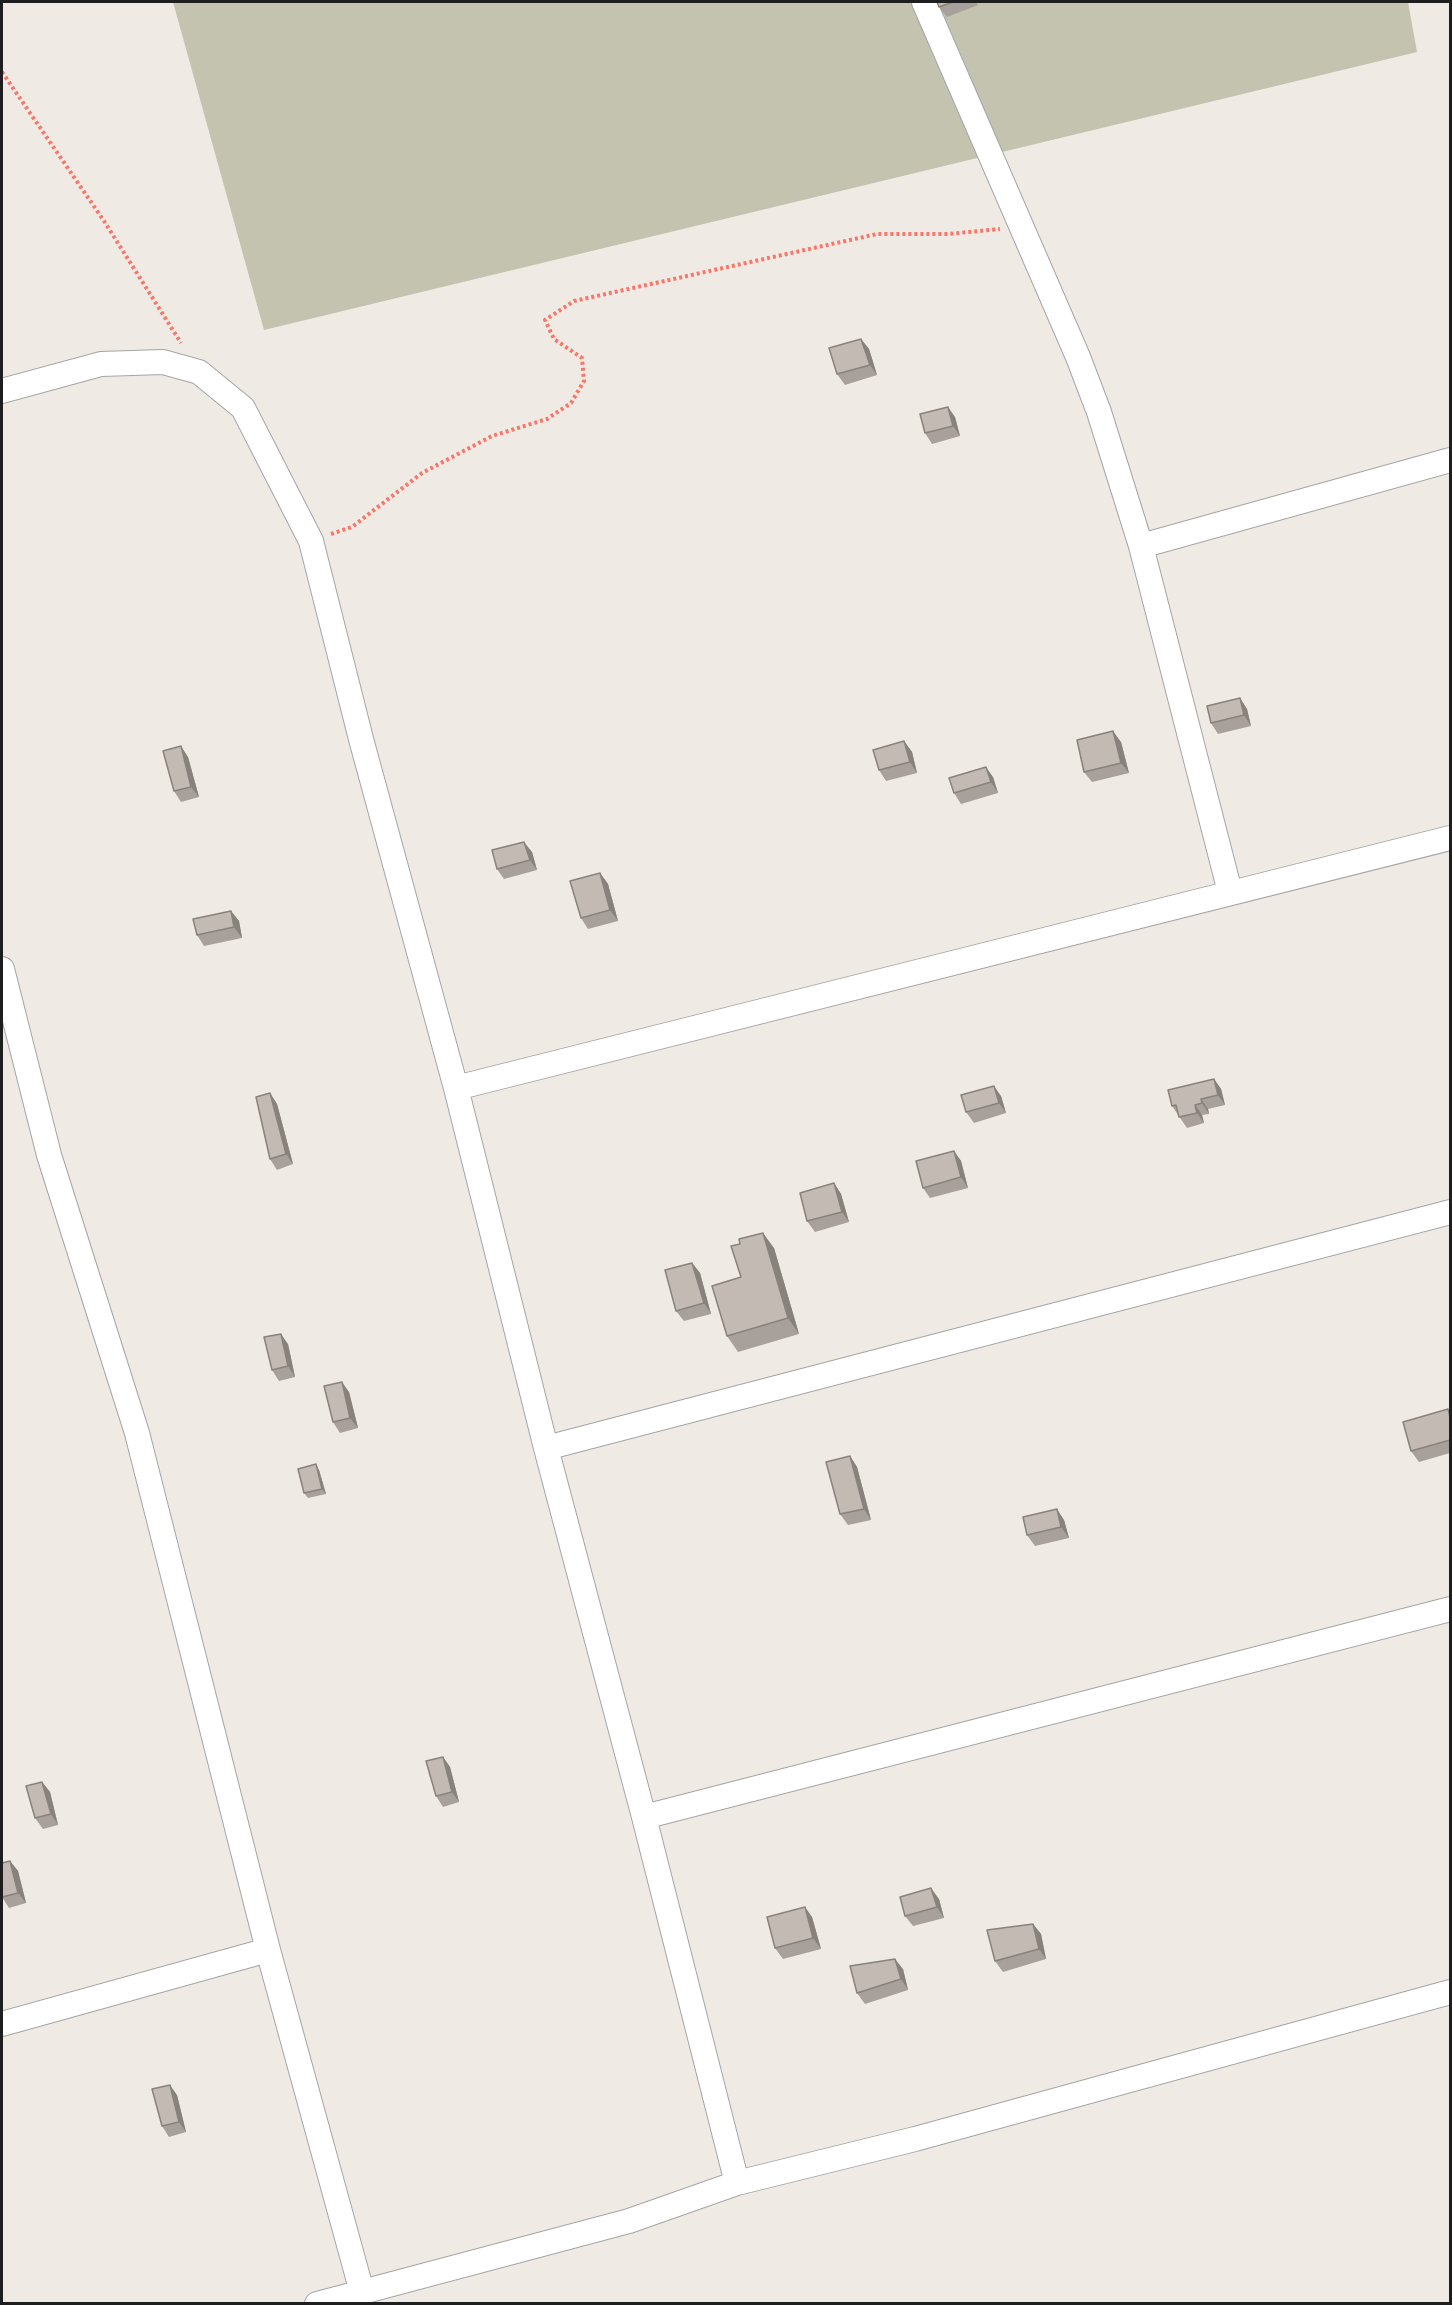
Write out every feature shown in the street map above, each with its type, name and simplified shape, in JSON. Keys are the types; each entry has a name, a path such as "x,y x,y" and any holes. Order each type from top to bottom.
{"street":[{"path":"924,2 1099,412 1141,546 1230,892"},
{"path":"2,391 101,364 163,362 199,372 243,408 311,541 361,739 456,1088 546,1448 644,1817 737,2183"},
{"path":"1141,546 1450,460"},
{"path":"456,1088 1450,838"},
{"path":"2,969 49,1155 137,1433 268,1950 362,2292"},
{"path":"546,1448 1450,1212"},
{"path":"644,1817 1450,1609"},
{"path":"2,2024 268,1950"},
{"path":"317,2304 629,2221 737,2183 915,2139 1450,1992"}],"path":[{"path":"2,72 104,221 199,372"},
{"path":"311,541 352,527 422,473 492,436 547,419 571,403 584,381 582,358 554,339 545,320 574,301 877,234 948,234 1021,226"}],"shaded area":[{"path":"173,2 1408,2 1417,52 264,330"}],"building":[{"path":"937,2 953,2 939,7"},
{"path":"861,339 870,365 837,374 829,348"},
{"path":"948,407 953,426 925,433 920,414"},
{"path":"1240,698 1244,715 1211,723 1207,706"},
{"path":"1113,731 1121,763 1084,772 1077,740"},
{"path":"904,741 910,762 879,770 873,750"},
{"path":"181,746 191,787 174,791 163,751"},
{"path":"986,767 991,782 954,793 949,778"},
{"path":"524,842 530,860 497,869 492,850"},
{"path":"600,873 610,910 581,918 570,881"},
{"path":"231,911 234,927 197,935 193,919"},
{"path":"1214,1079 1218,1095 1201,1099 1202,1103 1195,1105 1197,1113 1179,1117 1176,1105 1172,1106 1168,1090"},
{"path":"994,1086 999,1103 966,1112 961,1095"},
{"path":"270,1093 286,1154 270,1159 256,1097"},
{"path":"954,1151 961,1177 923,1188 916,1161"},
{"path":"834,1183 842,1212 807,1221 800,1193"},
{"path":"763,1233 788,1318 727,1336 712,1286 741,1277 731,1246 740,1244 739,1239"},
{"path":"692,1263 704,1303 676,1311 665,1270"},
{"path":"281,1334 288,1366 272,1370 264,1337"},
{"path":"342,1382 350,1418 333,1422 324,1386"},
{"path":"1448,1409 1450,1440 1411,1451 1403,1422"},
{"path":"850,1456 864,1509 840,1514 826,1462"},
{"path":"316,1464 322,1489 304,1493 298,1469"},
{"path":"1057,1509 1061,1527 1027,1535 1023,1517"},
{"path":"443,1757 452,1792 436,1796 426,1761"},
{"path":"42,1782 51,1814 35,1818 26,1786"},
{"path":"10,1861 18,1893 2,1897 2,1863"},
{"path":"931,1888 937,1907 905,1916 900,1897"},
{"path":"805,1907 813,1938 775,1948 767,1917"},
{"path":"1033,1924 1039,1949 995,1961 987,1930"},
{"path":"895,1959 901,1979 857,1993 850,1966"},
{"path":"170,2085 179,2122 162,2126 152,2089"}]}
